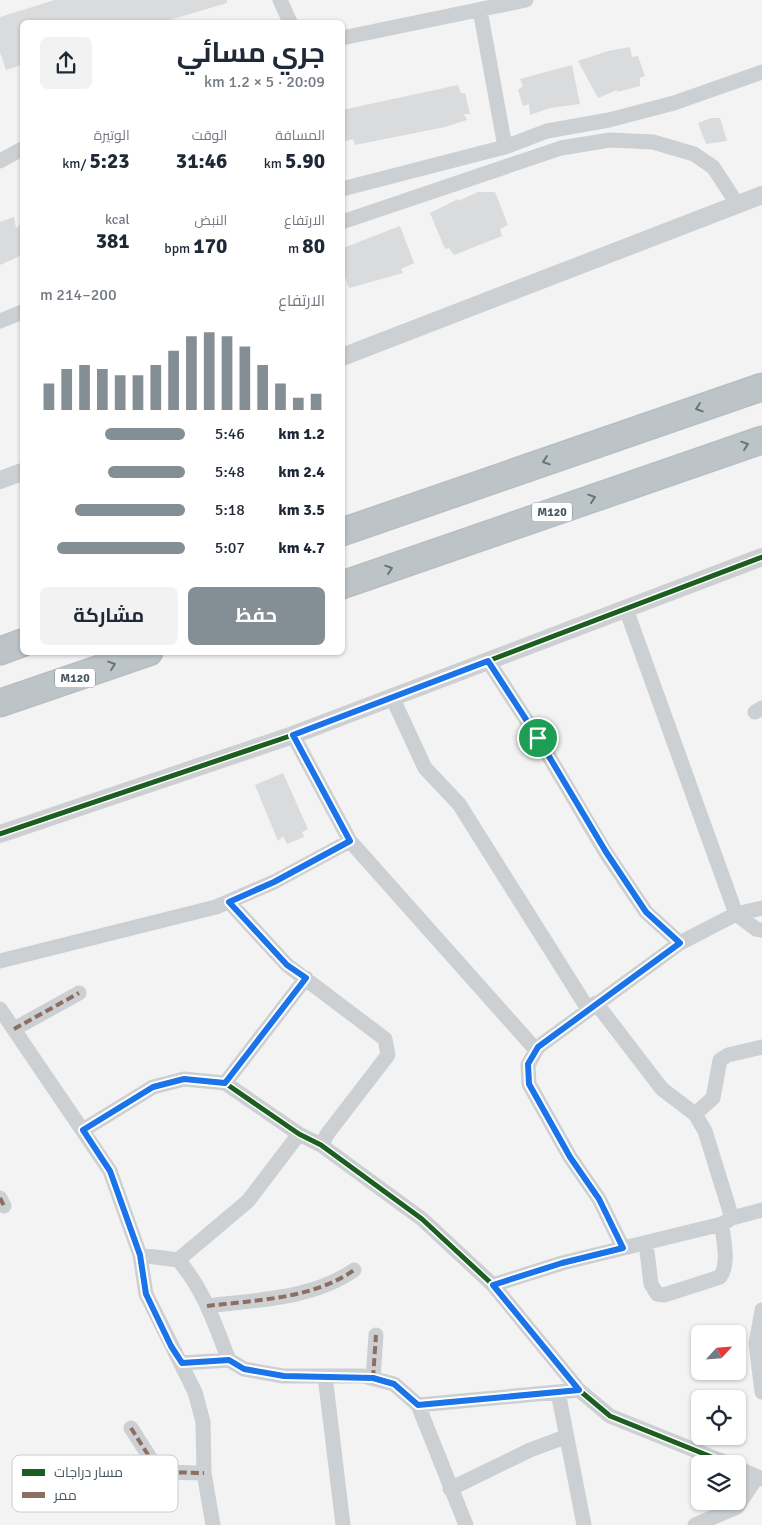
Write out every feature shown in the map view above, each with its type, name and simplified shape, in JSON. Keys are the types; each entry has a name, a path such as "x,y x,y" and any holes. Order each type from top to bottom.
{"highway":[{"path":"345,531 762,386"},
{"name":"M120","path":"345,584 762,440"},
{"path":"0,651 20,644"},
{"name":"M120","path":"0,703 140,655"}],"street":[{"path":"280,0 289,20"},
{"path":"345,37 526,0"},
{"path":"480,10 505,147"},
{"path":"345,189 505,147 547,131 610,120 674,103 762,72"},
{"path":"345,221 561,148 610,140 653,142 694,154 713,167 738,205"},
{"path":"0,161 20,150"},
{"path":"345,356 762,195"},
{"path":"0,321 20,313"},
{"path":"0,480 20,473"},
{"path":"0,834 293,735 762,557"},
{"path":"626,609 736,914 756,929 762,930"},
{"path":"488,661 641,905 680,943"},
{"path":"392,697 425,768 459,804 592,1006 662,1089 695,1114 705,1131 727,1221 724,1271 720,1277 664,1295 657,1294 651,1284 646,1243"},
{"path":"293,735 350,841 536,1050"},
{"path":"0,961 138,928 229,902 274,882 350,841"},
{"path":"229,902 287,965 386,1039 389,1049 388,1055 328,1133 321,1145"},
{"path":"623,1248 599,1199 570,1157 529,1084 528,1064 536,1050 592,1006 680,943 736,914 762,908"},
{"path":"225,1083 306,978"},
{"path":"14,1029 79,993"},
{"path":"0,1009 110,1171 140,1255 146,1294 195,1392 203,1422 204,1473 213,1525"},
{"path":"695,1114 713,1098 720,1060 728,1055 762,1047"},
{"path":"83,1130 153,1087 184,1079 225,1083 299,1134 321,1145 422,1219 493,1285 579,1390 610,1416 707,1455"},
{"path":"178,1260 248,1202 299,1134"},
{"path":"493,1285 562,1263 646,1243 762,1210"},
{"path":"140,1255 178,1260 191,1275 207,1306 229,1360"},
{"path":"207,1306 263,1299 320,1288 337,1282 354,1270"},
{"path":"762,1310 756,1344 762,1392"},
{"path":"373,1378 376,1335"},
{"path":"182,1363 229,1360 244,1369 284,1376 373,1378 394,1384 418,1405 466,1525"},
{"path":"325,1376 343,1525"},
{"path":"418,1405 579,1390"},
{"path":"558,1392 565,1437 584,1525"},
{"path":"131,1428 148,1455"},
{"path":"450,1489 530,1450 565,1437"},
{"path":"178,1472 204,1473"},
{"path":"696,1525 737,1507 760,1478 746,1472"}],"building":[{"path":"55,0 227,0 227,3 170,20 20,20 20,66 6,70 0,52 0,17"},
{"path":"630,47 632,57 638,56 645,76 640,78 640,86 617,92 617,90 598,98 578,61 608,51"},
{"path":"572,65 580,104 550,108 530,115 529,104 523,106 518,90 523,86 520,79"},
{"path":"458,85 461,93 465,93 470,114 464,114 467,120 445,127 355,145 353,139 345,141 345,109"},
{"path":"711,118 720,118 727,141 706,144 698,123"},
{"path":"478,192 495,192 508,225 500,229 502,236 454,255 449,248 445,249 430,213 458,199 458,201"},
{"path":"14,217 16,228 20,225 20,256 0,265 0,222"},
{"path":"400,226 414,263 401,269 403,273 349,288 345,277 345,247"},
{"path":"283,773 308,829 302,832 304,837 287,844 283,836 278,841 255,785"}],"marked path":[{"path":"14,1029 79,993"},
{"path":"0,1198 4,1206"},
{"path":"207,1306 264,1300 302,1293 338,1280 354,1270"},
{"path":"373,1378 376,1335"},
{"path":"131,1428 148,1455"},
{"path":"178,1472 204,1473"}],"cycle path":[{"path":"0,834 293,735 762,557"},
{"path":"83,1130 153,1087 184,1079 225,1083 299,1134 321,1145 422,1219 493,1285 579,1390 610,1416 707,1455"}],"route":[{"path":"488,661 538,738 606,852 646,912 680,943 538,1047 528,1064 529,1084 570,1157 599,1199 623,1248 562,1263 493,1285 579,1390 418,1405 394,1384 363,1376 284,1376 244,1369 229,1360 182,1363 171,1346 146,1294 140,1255 110,1171 83,1130 153,1087 184,1079 225,1083 306,978 287,965 229,902 274,882 350,841 293,735 488,661"}]}
